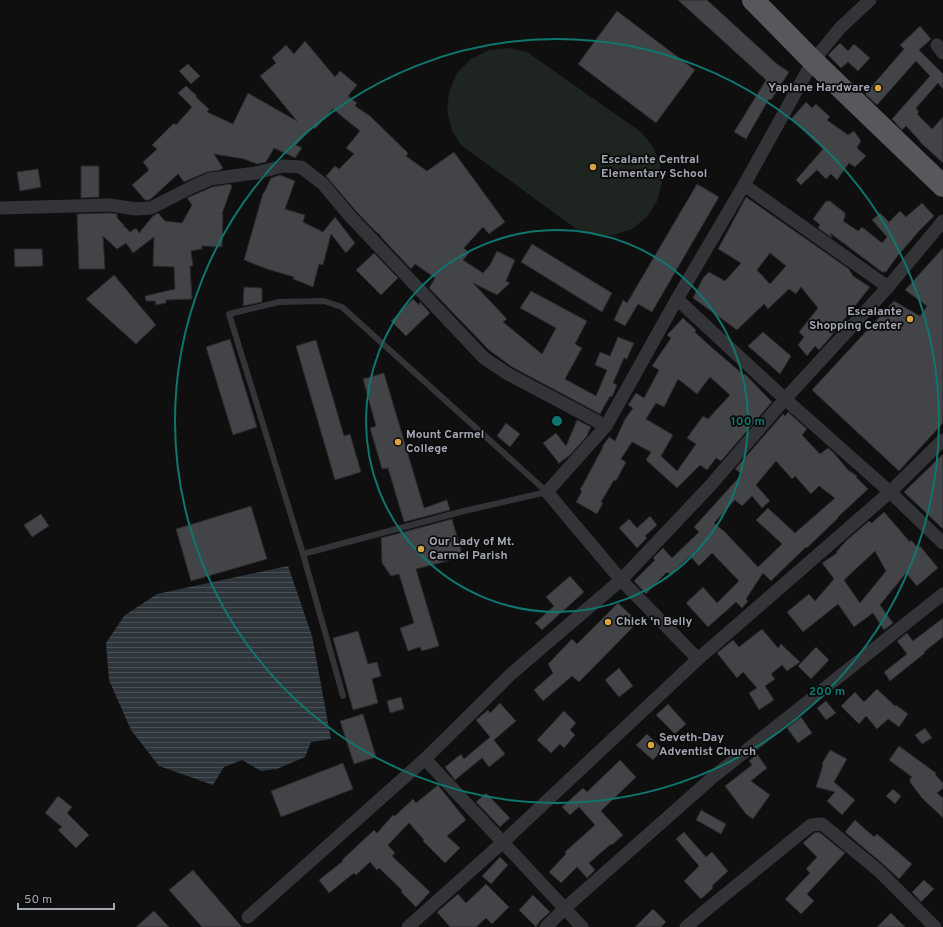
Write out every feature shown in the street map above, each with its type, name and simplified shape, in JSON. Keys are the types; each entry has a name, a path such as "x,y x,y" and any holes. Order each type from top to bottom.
{"highway":[{"path":"753,0 813,61 943,186"}],"street":[{"path":"698,659 621,580 548,492 606,426 813,61 840,28 870,0"},
{"path":"0,208 110,204 136,209 151,208 210,179 256,173 283,166 301,167 323,184 349,215 484,358 508,374 606,426"},
{"path":"744,185 888,287"},
{"path":"248,917 425,759 511,674 621,580 709,487 785,399 888,287 943,221"},
{"path":"677,299 785,399 890,492 943,543"},
{"path":"408,927 503,842 698,659 890,492 943,440"},
{"path":"546,927 564,909 713,777 943,594"},
{"path":"425,759 582,927"},
{"path":"686,927 811,824 822,824 879,871 935,927"}],"lane":[{"path":"343,696 303,554 229,314 279,302 324,301 342,307 548,492"},
{"path":"303,554 464,511 548,492"}],"shaded area":[{"path":"509,48 527,52 641,132 653,147 660,164 662,183 657,201 647,217 632,229 614,235 596,235 578,230 461,145 452,131 447,111 449,92 457,73 471,59 489,50"},
{"path":"288,566 312,636 331,739 311,742 305,757 277,769 261,771 242,760 224,767 213,785 159,766 131,730 109,680 106,643 124,616 157,594"}],"building":[{"path":"678,0 707,0 777,64 789,72 771,100 769,99 746,139 734,132 766,80"},
{"path":"617,11 695,70 656,123 578,64"},
{"path":"920,26 931,39 919,50 943,74 943,89 938,83 916,108 919,112 917,114 932,129 943,117 943,163 920,142 906,126 902,130 892,119 930,76 916,61 877,105 865,94 904,49 900,45"},
{"path":"305,41 335,77 340,71 357,85 348,96 357,103 355,106 370,116 408,153 406,156 427,171 454,152 505,222 489,234 483,227 464,248 469,253 463,260 483,273 490,265 497,251 515,260 506,281 510,283 497,295 473,283 507,319 503,322 542,354 556,328 520,308 531,291 587,321 575,344 582,348 565,379 596,396 607,370 595,365 600,352 610,356 618,337 634,343 627,359 624,358 613,383 617,385 612,397 610,396 600,414 512,367 489,350 429,288 435,278 415,264 411,269 355,210 326,176 335,166 339,169 354,154 346,148 360,131 333,109 315,129 313,127 296,145 302,148 295,158 274,148 266,162 257,164 244,159 214,154 223,168 220,170 207,172 184,182 178,174 149,200 145,200 132,185 149,170 143,162 157,149 152,145 174,123 176,125 192,107 178,93 186,86 209,109 207,112 233,124 248,93 297,121 260,76 276,63 272,58 286,45 294,54"},
{"path":"840,43 848,51 854,44 870,58 858,71 848,62 841,68 828,55"},
{"path":"188,64 200,76 191,84 179,71"},
{"path":"806,102 812,108 816,104 830,117 827,120 848,135 854,131 861,141 857,148 866,156 855,167 849,163 837,180 831,174 826,179 817,170 801,185 796,180 823,149 791,119"},
{"path":"81,166 99,166 99,197 81,198"},
{"path":"38,169 41,187 20,191 17,172"},
{"path":"280,175 295,181 285,209 305,215 303,222 323,232 335,217 355,243 346,253 331,234 323,265 319,264 313,287 293,279 294,277 244,260 263,193 271,178"},
{"path":"230,184 232,186 222,214 222,247 202,246 202,249 191,251 193,266 190,266 192,299 166,300 166,303 156,305 155,301 146,301 145,296 175,289 174,267 153,266 154,237 133,253 126,243 117,249 103,236 105,269 79,269 77,214 117,214 117,218 124,225 123,227 124,226 130,232 136,228 139,233 153,216 158,213 165,221 182,223 192,205 187,198 212,187"},
{"path":"697,184 719,197 652,312 638,304 625,326 614,320 623,300 627,303"},
{"path":"746,197 849,269 853,276 870,287 819,350 815,346 807,356 798,345 804,337 799,332 818,308 801,287 796,294 789,289 768,309 764,304 737,330 693,298 703,278 709,272 725,281 741,263 718,249","holes":["770,253 786,266 770,284 757,270"]},
{"path":"826,201 830,201 845,213 843,221 858,231 862,227 882,243 887,237 872,220 880,213 889,222 900,211 906,217 922,203 934,216 919,231 886,272 882,272 830,233 832,238 818,228 820,225 813,219"},
{"path":"532,244 612,293 602,312 521,262"},
{"name":"Escalante Shopping Center","path":"943,248 943,423 899,471 812,390 894,301 920,316 927,306 905,290"},
{"path":"14,249 42,249 43,266 15,267"},
{"path":"374,253 398,278 381,295 356,270"},
{"path":"114,275 156,325 136,344 86,299"},
{"path":"244,287 262,288 262,302 243,306"},
{"path":"413,299 419,305 420,302 430,313 406,336 391,321"},
{"path":"683,318 696,330 695,332 744,375 745,374 772,402 721,461 716,458 707,470 700,465 677,488 646,460 651,452 632,442 621,459 626,462 616,481 614,480 601,502 603,503 597,514 576,502 582,491 580,490 602,447 609,437 615,441 625,419 633,408 628,405 636,393 644,398 659,370 652,366 671,338 667,335","holes":["710,377 730,395 708,419 703,416 687,438 696,444 677,471 661,456 673,435 646,419 656,403 664,407 678,379 697,394"]},
{"path":"763,332 791,356 780,374 748,346"},
{"path":"230,339 257,427 233,435 206,347"},
{"path":"316,340 344,436 350,434 361,472 335,480 296,346"},
{"path":"384,373 424,508 447,500 450,510 404,522 388,468 382,469 370,428 376,426 363,379"},
{"path":"788,412 807,429 802,435 820,454 828,448 848,470 857,476 856,477 868,489 771,581 763,573 746,599 748,601 742,608 736,602 708,627 686,603 703,587 717,603 739,581 712,553 699,566 690,556 670,575 667,572 646,594 634,581 655,560 653,558 663,548 672,558 699,532 694,527 742,474 735,469 783,414 785,416","holes":["776,461 792,479 795,476 811,494 819,486 835,498 795,533 768,508 756,520 782,544 758,567 725,532 714,523 735,500 742,506 752,496 762,508 770,501 756,485"]},
{"path":"577,420 591,427 587,436 570,455 558,464 543,443 556,433 566,446"},
{"path":"506,423 520,434 510,447 497,436"},
{"path":"943,454 943,529 904,492"},
{"path":"251,506 267,559 191,581 176,529"},
{"path":"884,512 910,542 911,540 918,548 920,546 938,568 917,586 906,573 880,605 893,623 884,630 873,613 854,627 838,604 803,632 787,612 809,594 815,601 834,579 822,563 837,553 836,552 847,540 869,521 872,523","holes":["875,551 886,571 860,603 844,580"]},
{"path":"41,514 49,526 32,537 24,525"},
{"path":"650,516 657,525 645,536 647,538 637,548 619,528 629,519 637,528"},
{"path":"452,519 463,557 416,569 439,646 422,651 420,647 408,651 400,628 414,623 399,574 391,576 382,563 381,538"},
{"path":"570,576 584,592 542,630 535,623 554,606 546,597"},
{"path":"618,603 638,622 579,682 572,676 543,701 534,690 553,673 548,664 572,639 577,644"},
{"path":"943,618 943,637 890,681 884,672 907,654 897,641 907,633 913,641"},
{"path":"762,629 778,648 781,644 800,662 787,671 782,665 771,674 775,679 765,686 774,700 759,710 749,693 757,688 743,672 737,678 717,653 733,640 739,647"},
{"path":"358,631 368,664 377,662 381,676 372,679 378,703 353,710 333,638"},
{"path":"816,647 829,660 811,679 798,666"},
{"path":"619,668 633,686 619,697 605,680"},
{"path":"877,689 895,706 896,705 908,714 899,727 888,719 877,729 866,716 859,724 841,706 855,692 864,702"},
{"path":"401,697 404,709 390,713 387,701"},
{"path":"826,701 836,713 826,720 817,708"},
{"path":"500,703 516,721 494,740 505,754 489,767 482,758 455,780 445,767 461,754 464,759 490,737 476,720 488,710 490,713"},
{"path":"668,704 686,724 675,734 656,715"},
{"path":"564,711 576,723 570,730 575,735 564,748 560,744 551,753 537,740"},
{"path":"363,714 376,757 354,764 340,721"},
{"path":"801,717 812,733 798,743 787,728"},
{"path":"925,728 932,738 922,744 915,735"},
{"path":"647,734 663,749 653,760 636,745"},
{"path":"899,746 936,773 935,774 943,783 943,788 937,793 943,798 943,818 922,798 910,782 910,778 912,777 889,760"},
{"path":"830,750 847,759 834,782 855,800 842,815 827,801 835,792 816,787 823,765 822,764"},
{"path":"757,754 767,768 751,781 770,795 753,819 746,814 725,786 752,765 749,761"},
{"path":"620,760 636,777 601,811 623,835 589,863 595,870 587,878 577,867 561,883 549,872 566,854 565,852 595,825 579,807 570,815 562,807 583,788 587,792"},
{"path":"343,763 353,789 281,817 271,791"},
{"path":"438,785 466,820 447,836 460,848 445,863 423,841 424,840 409,823 388,845 395,853 392,856 430,892 416,907 401,892 402,890 379,868 377,870 370,862 356,875 354,873 329,893 319,880 343,861 342,860 374,830 377,833 393,815 395,816 413,799 416,803"},
{"path":"893,789 901,796 895,804 886,796"},
{"path":"486,793 510,818 500,827 476,802"},
{"path":"58,796 72,807 67,813 89,835 76,848 58,830 62,827 45,813"},
{"path":"701,810 726,824 721,834 696,820"},
{"path":"855,820 874,837 877,834 912,864 899,879 845,832"},
{"path":"684,832 706,857 712,852 728,871 701,899 684,881 699,866 676,839"},
{"path":"819,832 845,853 807,894 814,901 801,914 785,899 810,873 806,869 817,857 803,843 814,833"},
{"path":"500,857 508,865 491,884 482,876"},
{"path":"193,870 242,927 202,927 169,890"},
{"path":"924,880 934,889 921,902 912,892"},
{"path":"486,884 509,907 492,924 486,918 476,927 450,927 437,912 458,894 466,903"},
{"path":"533,895 550,912 536,927 519,910"},
{"path":"653,909 666,922 661,927 635,927"},
{"path":"154,911 169,927 136,927"},
{"path":"891,913 905,927 877,927"}],"place":[{"name":"Yaplane Hardware","path":"878,88"},
{"name":"Escalante Central Elementary School","path":"593,167"},
{"name":"Escalante Shopping Center","path":"910,319"},
{"name":"Mount Carmel College","path":"398,442"},
{"name":"Our Lady of Mt. Carmel Parish","path":"421,549"},
{"name":"Chick 'n Belly","path":"608,622"},
{"name":"Seveth-Day Adventist Church","path":"651,745"}]}
